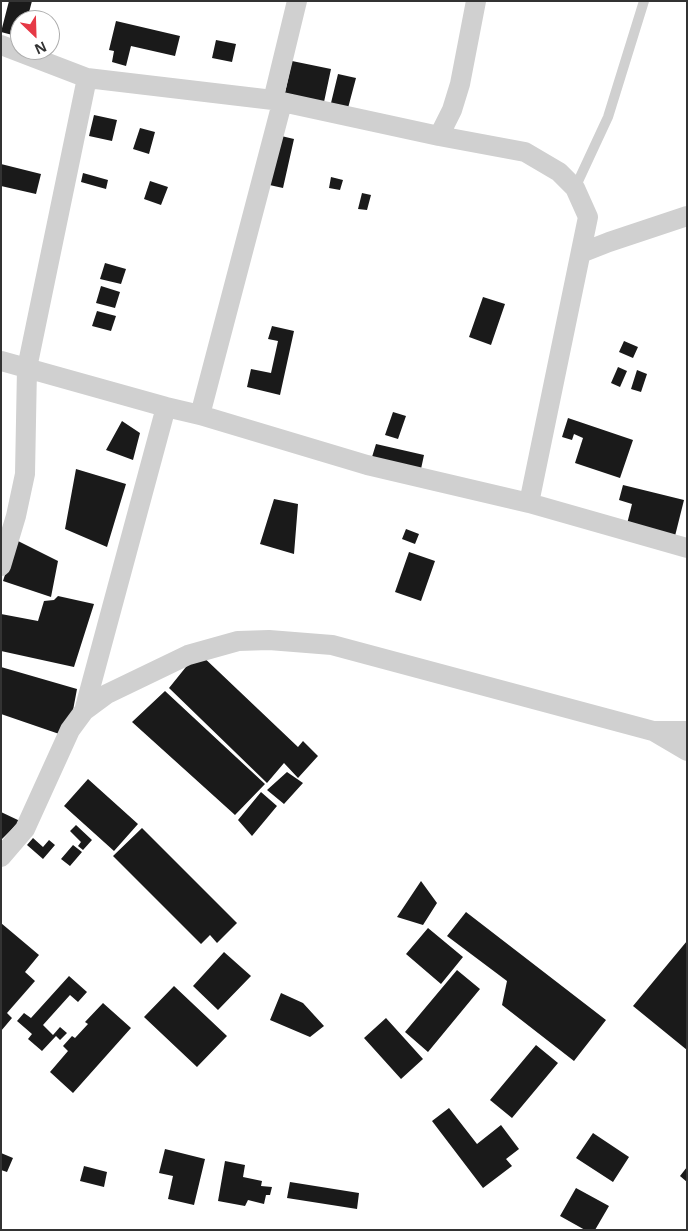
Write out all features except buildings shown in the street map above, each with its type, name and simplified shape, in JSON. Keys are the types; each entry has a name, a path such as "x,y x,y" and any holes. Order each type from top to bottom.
{"street":[{"path":"200,415 278,102 297,1"},
{"path":"439,136 452,110 460,84 476,1"},
{"path":"1,45 87,78 278,102 525,152 559,172 575,188 588,217 529,504"},
{"path":"1,566 16,516 25,474 27,368 87,78"},
{"path":"581,253 687,216"},
{"path":"1,361 200,415 367,465 529,504 687,548"},
{"path":"84,711 166,407"},
{"path":"1,857 25,829 70,730 84,711 107,694 188,654 238,641 269,640 332,645 653,731 687,731"},
{"path":"653,731 687,751"}],"lane":[{"path":"575,188 608,117 644,1"}]}
